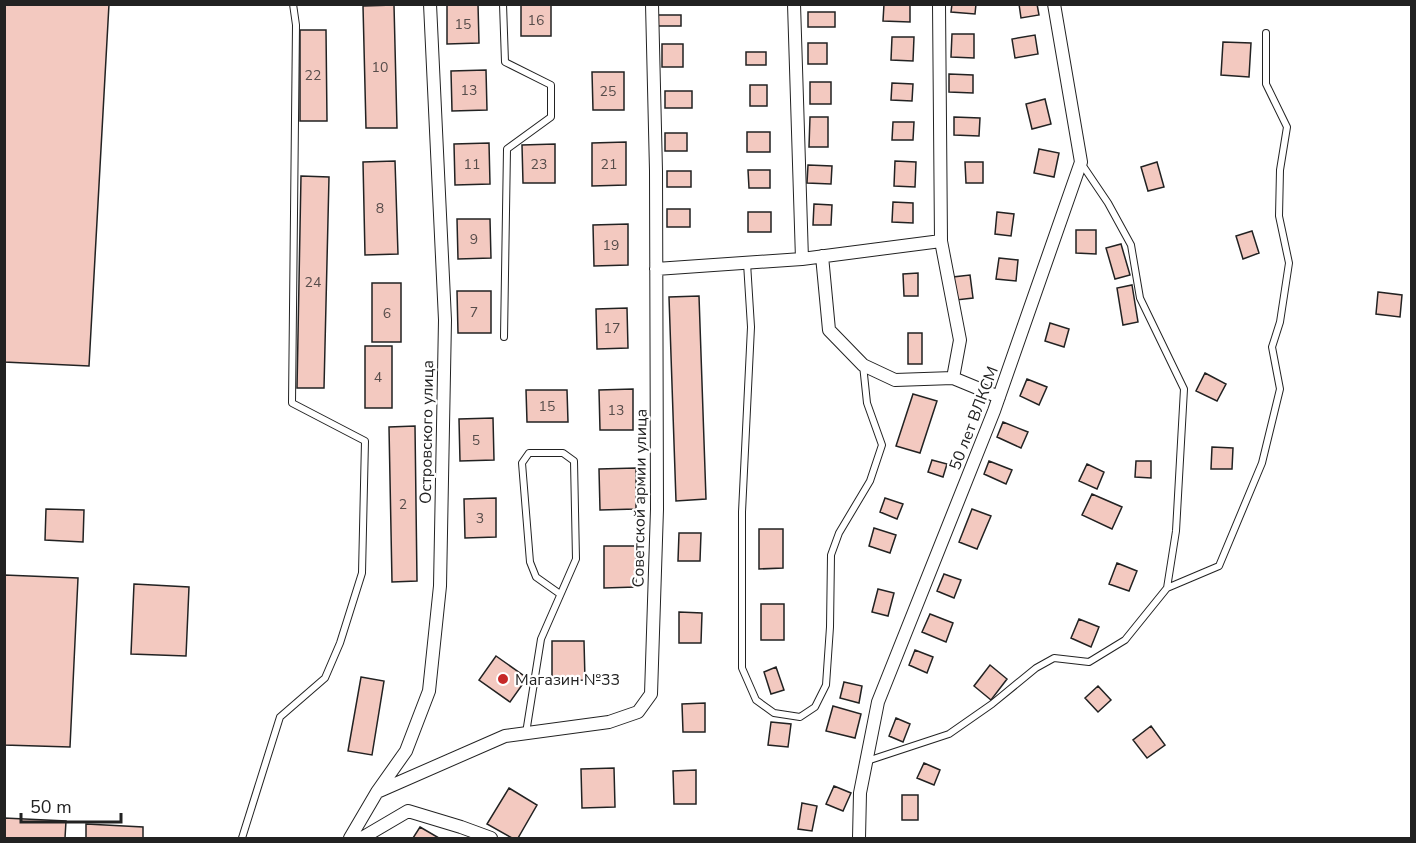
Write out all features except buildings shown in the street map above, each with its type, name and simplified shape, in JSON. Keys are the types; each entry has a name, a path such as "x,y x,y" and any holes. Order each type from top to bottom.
{"street":[{"name":"Островского улица","path":"350,838 377,792 406,751 429,691 440,586 445,320 430,4"},
{"name":"Советской армии улица","path":"377,792 505,736 609,722 638,712 651,694 657,508 652,4"},
{"path":"794,4 802,259"},
{"path":"939,4 941,241 960,340 953,378"},
{"name":"50 лет ВЛКСМ","path":"859,838 860,793 878,702 999,397 1080,162 1054,4"},
{"path":"656,269 802,259 941,241"},
{"path":"822,256 829,330 862,365 895,380 953,378 999,397"},
{"path":"362,838 408,811 491,838"}],"lane":[{"path":"242,838 279,717 325,678 340,644 362,573 365,441 292,403 296,25 293,4"},
{"path":"503,4 505,62 552,85 551,117 507,149 504,337"},
{"path":"866,762 949,734 992,704 1036,668 1054,658 1089,662 1125,640 1167,588 1219,566 1262,463 1280,389 1272,347 1280,322 1289,262 1280,216 1280,170 1287,127 1266,84 1266,33"},
{"path":"1080,162 1108,203 1131,245 1140,298 1184,389 1176,531 1167,588"},
{"path":"747,263 751,327 742,512 742,668 756,700 774,713 800,717 815,707 826,685 831,555 839,533 870,481 882,445 867,403 862,365"},
{"path":"526,733 541,639 576,559 574,460 563,453 529,453 522,463 530,562 536,577 560,594"}],"place":[{"name":"Магазин №33","path":"503,679"}]}
